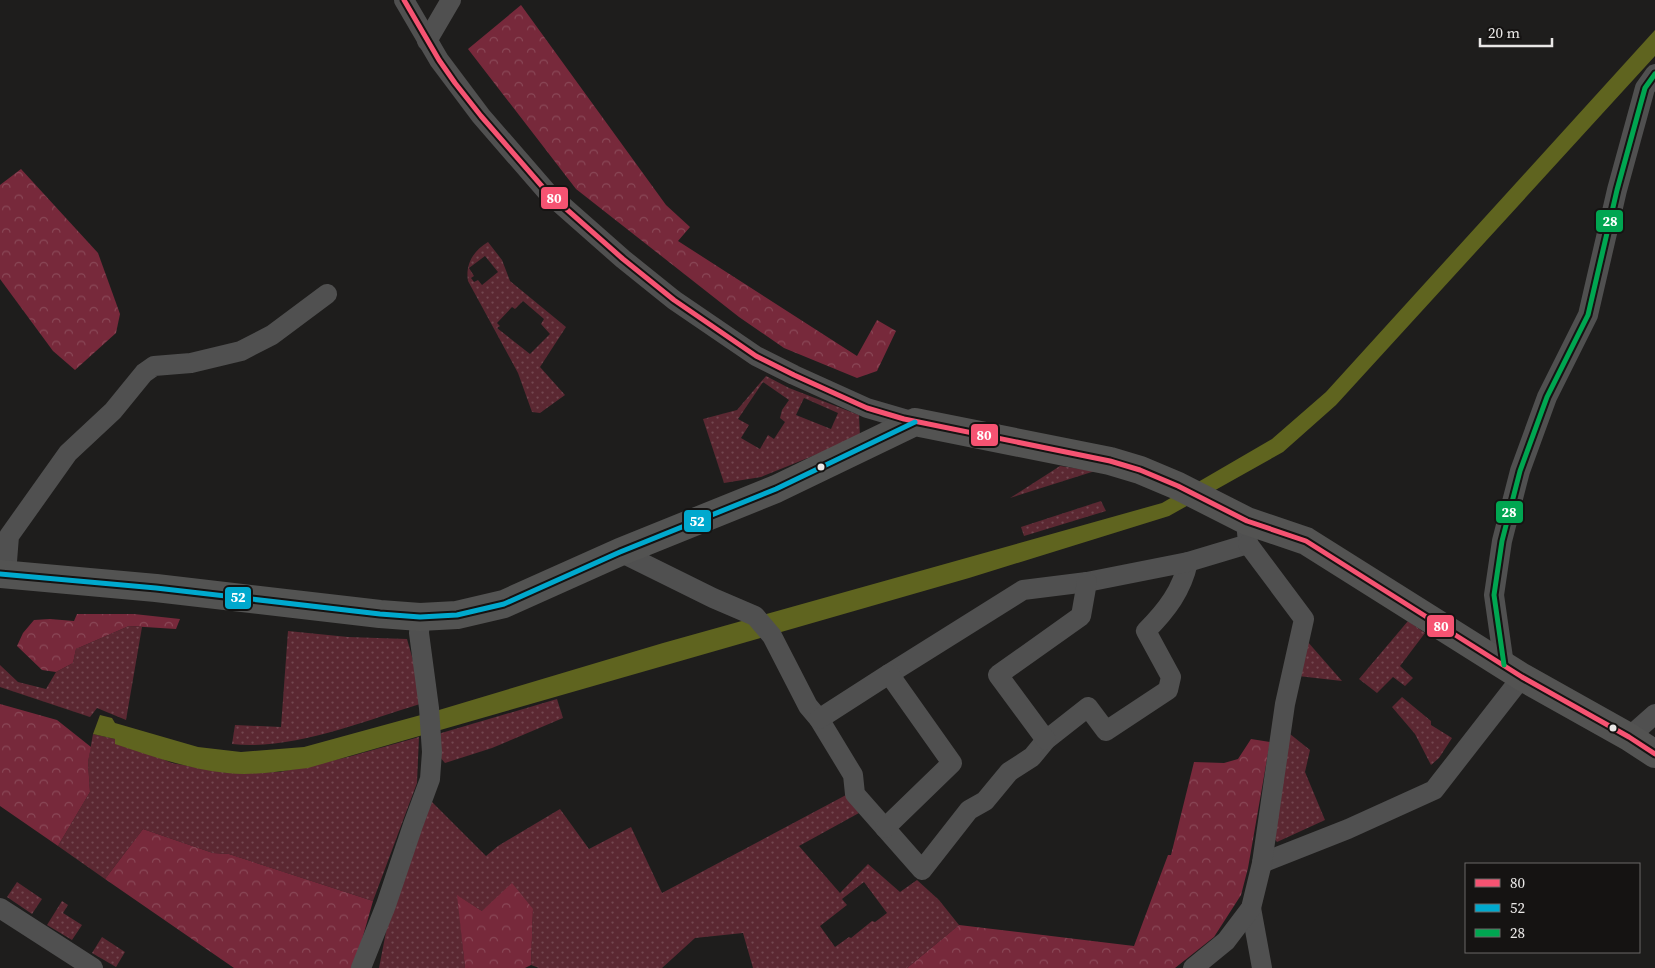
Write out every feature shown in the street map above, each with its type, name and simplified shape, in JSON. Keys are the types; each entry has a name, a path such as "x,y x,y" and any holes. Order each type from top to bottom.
{"street":[{"path":"404,0 427,41 455,83 547,192 623,259 674,300 756,356 794,376 867,408 915,422 1110,461 1140,470 1178,486 1205,501 1247,532 1304,619 1285,704 1262,863 1251,908 1226,941 1193,968"},
{"path":"427,41 451,0"},
{"path":"1262,863 1348,829 1434,790 1513,671 1494,595 1502,541 1520,471 1547,398 1588,315 1617,190 1645,88 1655,74"},
{"path":"328,294 272,335 241,351 191,362 154,366 144,373 113,411 68,453 10,536 2,580 156,588 380,614 420,617 457,615 504,604 620,552 776,489 915,422"},
{"path":"819,719 1023,590 1087,582 1188,562 1247,532 1306,541 1513,671 1629,737 1655,754"},
{"path":"620,552 713,598 752,613 772,636 808,706 819,719 853,776 855,794 922,870 969,810 985,801 1009,772 1032,757 1046,740 1088,707 1106,731 1168,690 1170,677 1146,631 1172,600 1184,580 1188,562"},
{"path":"1046,740 998,675 1081,616 1087,582"},
{"path":"362,968 364,957 386,905 430,779 431,732 419,633 420,617"},
{"path":"885,828 952,763 889,674"},
{"path":"1629,737 1655,714"},
{"path":"0,908 66,960 92,968"},
{"path":"1251,908 1262,968"}],"shaded area":[{"path":"1655,30 1655,56 1336,405 1283,452 1169,516 969,578 308,768 247,774 212,771 156,757 115,744 115,739 93,734 100,715 112,718 115,723 198,747 241,752 304,747 439,710 663,643 1162,503 1272,439 1326,392"},
{"path":"488,242 502,260 510,281 566,327 540,367 565,395 540,413 532,412 518,373 468,281 469,263 483,245","holes":["485,256 498,272 482,285 478,280 474,282 471,278 474,276 469,268","523,301 544,319 541,324 550,334 530,354 497,328 500,326 497,323 512,307 515,309"]},
{"path":"766,376 789,388 859,415 860,437 761,477 724,483 703,419 737,410","holes":["763,382 789,400 782,410 780,418 785,422 774,439 768,435 760,449 741,438 749,425 738,419","804,398 838,413 831,429 796,415"]},
{"path":"1060,466 1095,471 1010,498"},
{"path":"1101,501 1106,511 1024,536 1021,527"},
{"path":"1408,621 1425,633 1400,666 1413,678 1405,686 1393,677 1377,693 1359,679"},
{"path":"129,626 142,627 126,720 97,708 90,717 0,687 0,665 18,682 46,689 56,672 73,663 76,649"},
{"path":"288,631 348,637 407,639 417,674 420,704 303,739 255,745 232,744 235,725 281,727"},
{"path":"1307,641 1342,681 1298,676"},
{"path":"1402,697 1431,721 1431,725 1452,738 1439,758 1431,765 1415,734 1392,707"},
{"path":"557,699 563,718 492,748 445,763 439,756 438,734"},
{"path":"93,734 115,739 172,763 228,773 280,772 348,757 419,737 417,783 373,901 229,854 213,853 143,829 105,879 58,846 90,792 88,762"},
{"path":"1290,734 1310,750 1305,772 1325,820 1277,842 1272,836"},
{"path":"846,795 859,813 799,846 840,893 868,864 900,892 917,880 939,900 959,925 907,968 753,968 743,933 695,938 662,968 539,968 531,965 533,909 482,911 458,896 465,968 379,968 391,906 429,799 486,856 498,846 560,809 589,849 631,827 662,893","holes":["864,882 887,913 875,922 872,921 851,938 849,937 835,947 820,926 847,905 842,899"]},
{"path":"17,882 42,899 32,914 7,897"},
{"path":"62,901 68,905 63,913 82,925 72,940 47,925"},
{"path":"102,937 125,952 116,967 92,953"}],"green space":[{"path":"521,5 666,205 690,227 678,241 857,356 877,320 896,331 877,371 857,378 784,348 739,317 576,189 468,49"},
{"path":"21,169 98,253 120,314 116,333 75,370 53,351 0,279 0,185"},
{"path":"77,614 134,614 180,619 176,629 129,626 76,649 73,663 56,672 42,670 17,646 23,633 34,620 74,621"},
{"path":"0,704 57,720 91,747 88,762 90,792 58,846 0,806"},
{"path":"1251,739 1270,742 1248,868 1241,895 1214,937 1175,968 907,968 959,925 1134,946 1168,855 1171,855 1194,762 1224,763 1238,759"},
{"path":"143,829 213,853 229,854 373,901 354,968 234,968 105,879"},
{"path":"512,883 533,909 531,965 525,968 465,968 457,895 482,911"}],"transit line":[{"name":"80","path":"404,0 439,60 455,83 547,192 623,259 674,300 756,356 867,408 904,419 1110,461 1140,470 1178,486 1247,521 1306,541 1522,677 1629,737 1655,754"},
{"name":"28","path":"1504,665 1494,595 1502,541 1520,471 1547,397 1588,315 1617,190 1645,88 1655,74"},
{"name":"52","path":"0,574 156,588 380,614 420,617 457,615 504,604 620,552 776,489 915,422"}]}
